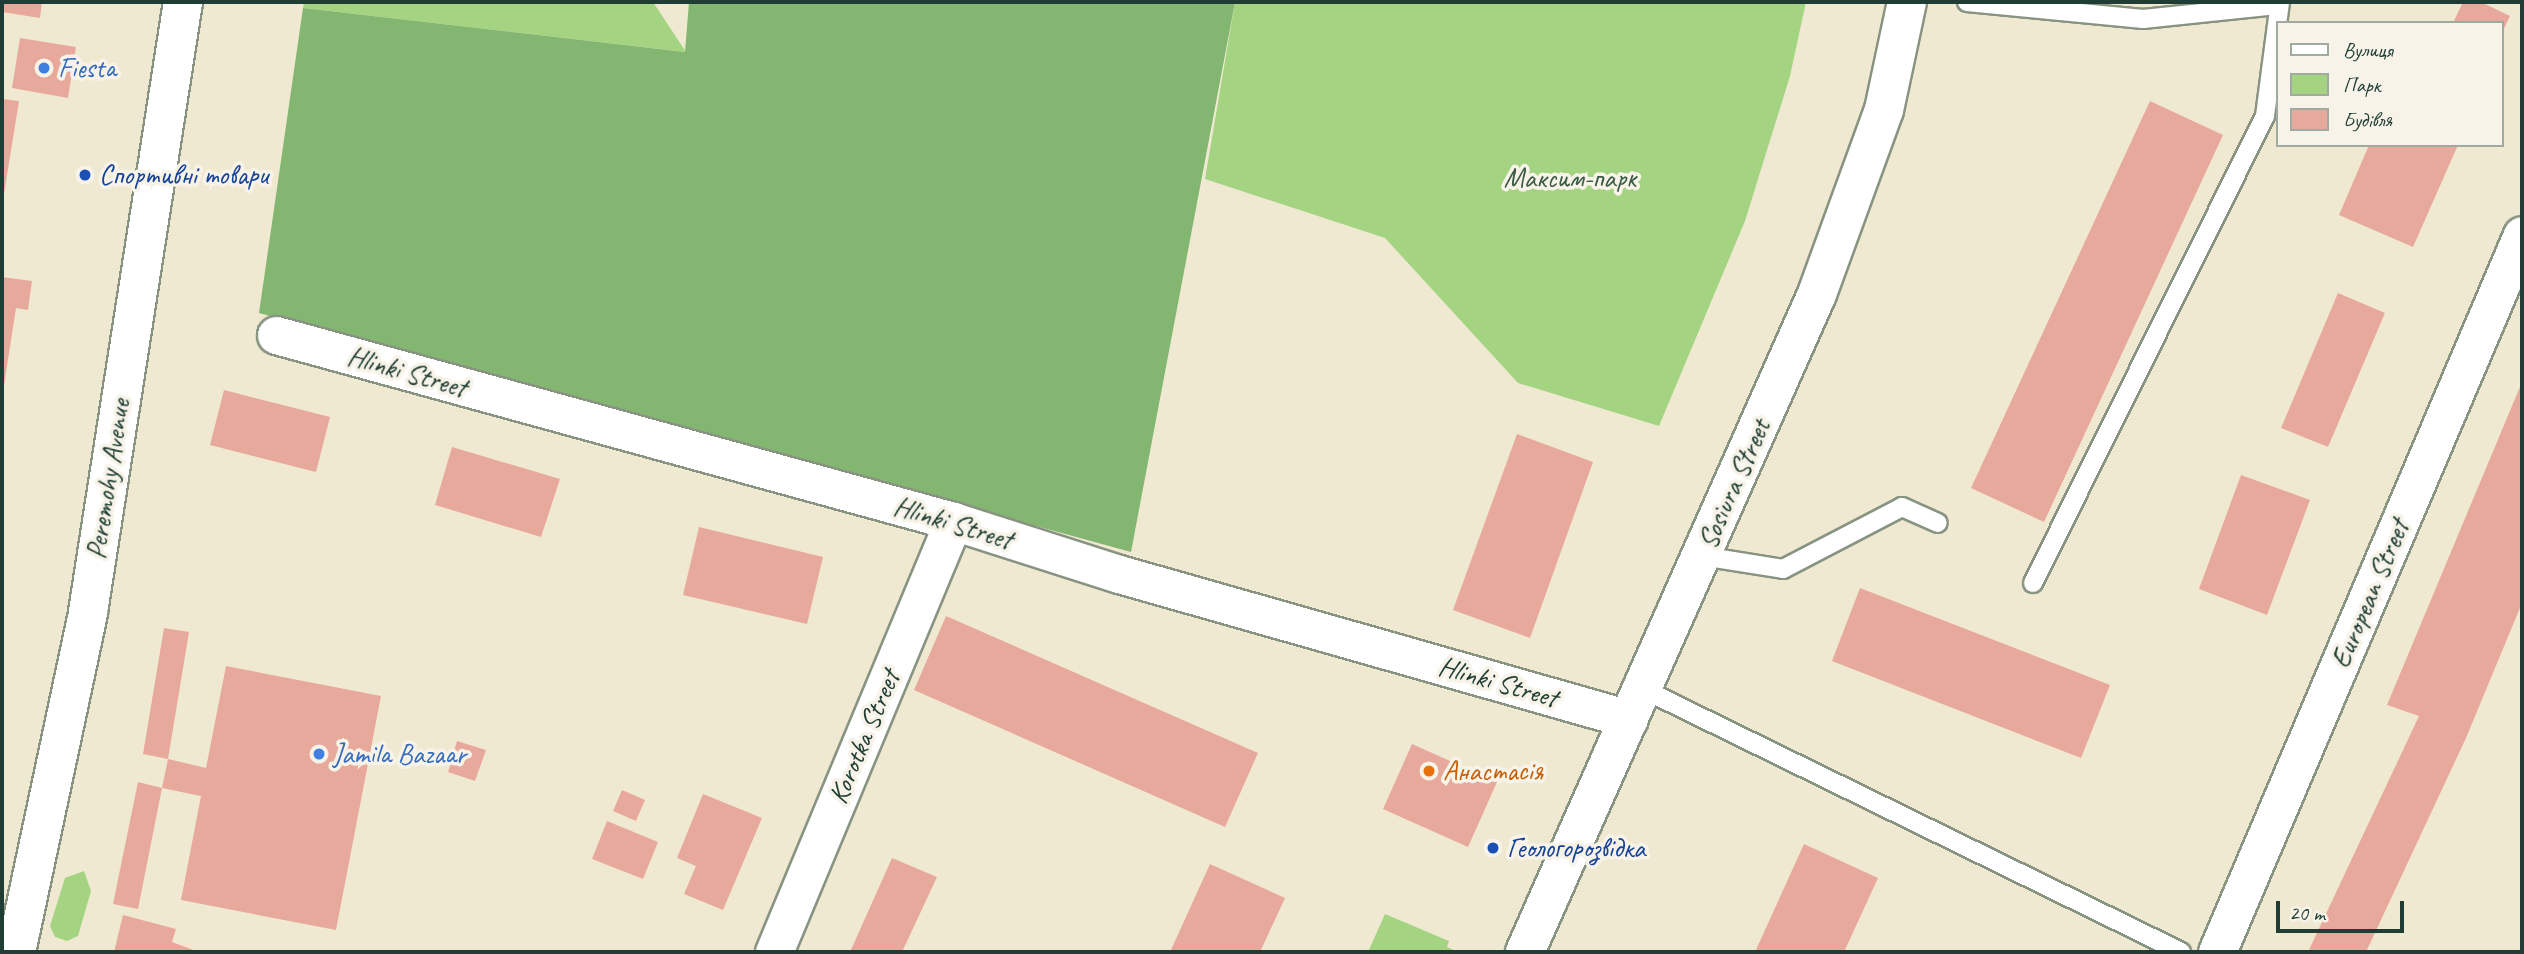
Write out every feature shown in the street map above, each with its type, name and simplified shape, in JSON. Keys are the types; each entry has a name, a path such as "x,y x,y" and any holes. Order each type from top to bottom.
{"main road":[{"name":"Peremohy Avenue","path":"16,952 88,612 183,2"},
{"name":"Sosiura Street","path":"1525,952 1821,282 1884,110 1907,2"}],"street":[{"name":"European Street","path":"2217,952 2522,235"},
{"name":"Hlinki Street","path":"276,335 953,521 1118,574 1636,704"},
{"name":"Korotka Street","path":"774,952 953,521"}],"lane":[{"path":"1967,2 2143,19 2280,4"},
{"path":"2033,583 2264,116 2276,32"},
{"path":"1702,556 1783,569 1902,507 1938,523"},
{"path":"1636,704 2181,952"}],"green space":[{"path":"304,2 653,2 686,52 303,8"},
{"path":"689,2 1235,2 1131,552 259,313 303,8 685,52"},
{"name":"Максим-парк","path":"1235,2 1806,2 1790,76 1745,221 1659,426 1518,383 1385,238 1205,179"},
{"path":"84,871 91,891 78,936 67,941 55,937 50,926 65,878"},
{"path":"1385,914 1449,941 1447,947 1458,952 1368,952"}],"building":[{"path":"2,2 42,2 40,18 2,12"},
{"path":"2463,2 2481,2 2510,16 2503,31 2503,21 2454,21"},
{"name":"Fiesta","path":"20,38 76,47 68,98 12,88"},
{"path":"2,99 19,101 3,200 2,200"},
{"path":"2150,101 2223,135 2044,522 1971,488"},
{"path":"2368,147 2457,147 2413,247 2339,215"},
{"path":"2,277 32,281 28,310 16,308 3,392"},
{"path":"2338,293 2385,313 2328,447 2281,428"},
{"path":"2522,382 2522,603 2466,738 2366,952 2308,952 2419,716 2387,705"},
{"path":"224,390 330,417 316,472 210,445"},
{"path":"1517,434 1593,462 1530,638 1453,610"},
{"path":"452,447 560,479 541,537 435,505"},
{"path":"2241,475 2310,500 2267,615 2199,589"},
{"path":"699,527 823,557 807,624 683,595"},
{"path":"1860,588 2110,685 2081,758 1832,661"},
{"path":"946,616 1258,753 1225,827 914,690"},
{"path":"164,628 189,632 168,759 143,754"},
{"path":"226,666 381,696 336,930 181,900 201,796 162,788 168,759 206,768"},
{"path":"457,741 486,750 475,781 448,772"},
{"path":"1412,744 1497,782 1468,847 1383,809"},
{"path":"138,782 162,788 138,909 113,904"},
{"path":"622,790 645,800 636,821 613,811"},
{"path":"703,794 762,818 723,910 684,894 696,866 677,858"},
{"path":"607,821 658,842 643,879 592,859"},
{"path":"1804,844 1878,878 1844,952 1755,952"},
{"path":"892,858 937,877 902,952 850,952"},
{"path":"1210,864 1285,898 1260,952 1170,952"},
{"path":"123,915 176,929 172,942 199,952 114,952"}],"place":[{"name":"Fiesta","path":"44,68"},
{"name":"Спортивні товари","path":"85,175"},
{"name":"Jamila Bazaar","path":"319,754"},
{"name":"Анастасія","path":"1429,771"},
{"name":"Геологорозвідка","path":"1493,848"}]}
